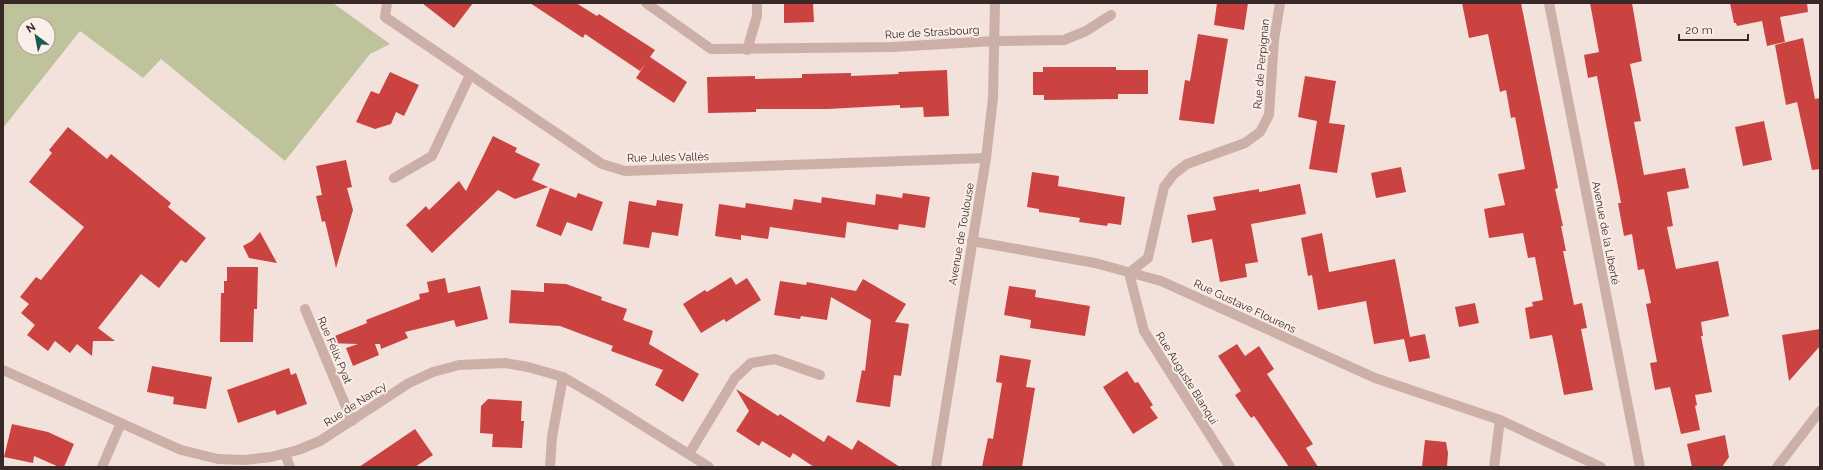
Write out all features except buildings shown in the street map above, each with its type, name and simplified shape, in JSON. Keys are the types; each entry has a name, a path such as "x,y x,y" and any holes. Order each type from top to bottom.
{"street":[{"name":"Rue Jules Vallès","path":"387,3 385,17 602,164 624,171 986,158"},
{"path":"747,50 755,22 757,3"},
{"name":"Avenue de Toulouse","path":"936,467 986,158 993,98 995,3"},
{"name":"Rue de Perpignan","path":"1129,273 1148,258 1164,187 1174,174 1187,164 1245,143 1260,132 1269,115 1274,40 1280,3"},
{"name":"Avenue de la Liberté","path":"1548,3 1640,467"},
{"name":"Rue de Strasbourg","path":"649,4 711,49 747,50 892,47 994,41 1064,40 1086,31 1111,15"},
{"path":"394,178 432,156 470,75"},
{"name":"Rue Gustave Flourens","path":"972,241 1095,263 1170,285 1375,378 1500,420 1601,467"},
{"name":"Rue Auguste Blanqui","path":"1129,273 1144,331 1230,467"},
{"name":"Rue Félix Pyat","path":"305,309 352,421"},
{"path":"689,454 735,378 751,363 775,359 820,375"},
{"name":"Rue de Nancy","path":"3,370 181,450 218,459 244,460 271,458 298,450 320,441 409,383 433,372 459,365 505,363 528,367 563,377 709,467"},
{"path":"550,467 553,431 563,377"},
{"path":"1777,467 1820,411"},
{"path":"1494,467 1500,420"},
{"path":"102,467 121,423"},
{"path":"285,454 290,467"}],"green space":[{"path":"3,3 333,3 390,44 370,54 285,161 161,59 143,78 80,31 3,128"}]}
